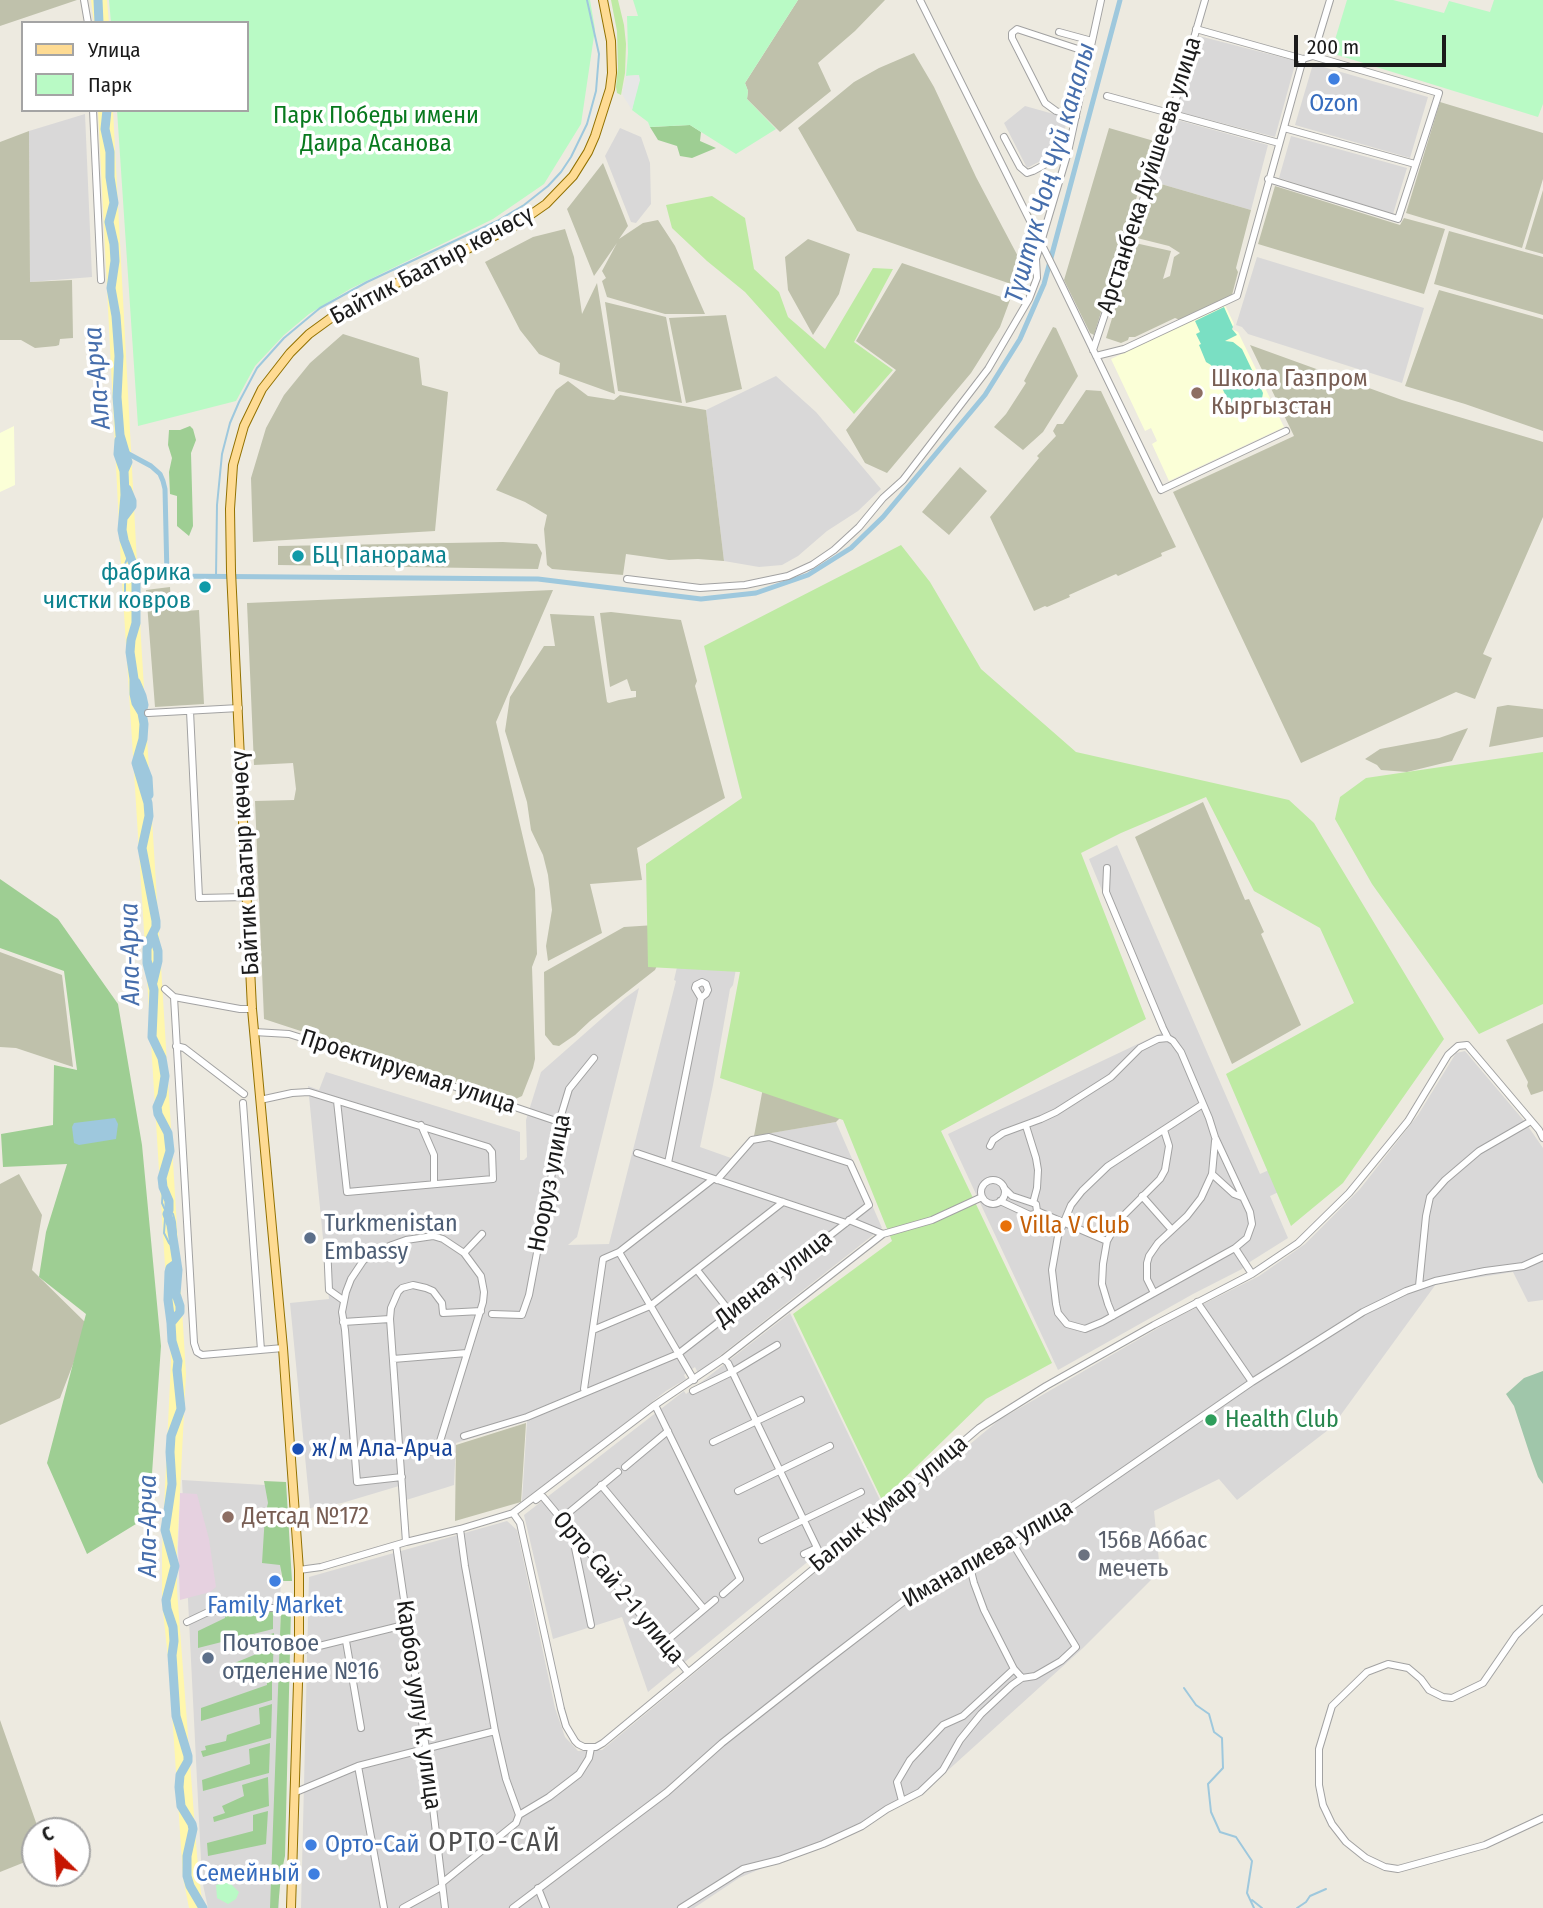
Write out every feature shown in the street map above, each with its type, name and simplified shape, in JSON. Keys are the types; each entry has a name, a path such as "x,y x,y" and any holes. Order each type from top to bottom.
{"main road":[{"name":"Байтик Баатыр көчөсү","path":"291,1908 296,1792 299,1570 283,1348 252,1009 232,576 230,509 233,465 244,426 262,389 290,353 309,334 331,318 371,296 513,227 547,204 565,186 588,152 602,119 610,89 611,41 603,0"}],"street":[{"path":"84,0 88,21"},
{"path":"920,0 1161,489 1286,431"},
{"path":"627,579 700,588 746,585 788,576 834,551 903,480 988,369 1029,299 1037,278 1036,259 1068,152 1101,0"},
{"name":"Арстанбека Дуйшеева улица","path":"1095,353 1172,113 1205,0"},
{"path":"1313,56 1330,0"},
{"path":"1076,117 1056,111 1045,103 1012,38 1012,33 1016,29 1026,31 1090,54"},
{"path":"1196,29 1303,59 1313,56 1439,93 1398,219 1268,179"},
{"path":"1059,32 1093,41"},
{"path":"1095,353 1124,349 1237,296 1303,59"},
{"path":"1107,96 1279,143"},
{"path":"93,112 100,280"},
{"path":"1283,128 1415,164"},
{"path":"1004,136 1020,167 1027,173 1068,152"},
{"path":"148,713 239,708"},
{"path":"190,710 200,898 247,897"},
{"path":"1107,868 1106,892 1168,1038 1181,1052 1203,1104 1215,1137 1250,1212 1252,1224 1247,1238 1234,1248 1113,1316 1092,1327 1078,1328 1067,1324 1058,1312 1053,1294 1052,1270 1055,1246 1071,1205 1095,1178 1122,1156 1203,1104"},
{"path":"165,989 173,997 252,1009"},
{"path":"173,997 194,1343 197,1352 202,1355 283,1348"},
{"path":"668,1163 701,998"},
{"name":"Проектируемая улица","path":"254,1032 289,1034 559,1122"},
{"path":"990,1146 993,1140 1003,1133 1062,1108 1111,1077 1140,1048 1158,1039 1168,1038"},
{"name":"Балык Кумар улица","path":"591,1748 603,1743 979,1428 1046,1386 1252,1274 1298,1243 1349,1193 1408,1121 1448,1055 1458,1046 1467,1045 1531,1121 1541,1129"},
{"path":"176,1046 184,1048 244,1094"},
{"name":"Нооруз улица","path":"492,1314 522,1315 529,1295 560,1131 559,1122 569,1089 594,1058"},
{"path":"260,1100 309,1092 488,1147 492,1152 493,1179 347,1192 337,1101"},
{"path":"243,1103 261,1350"},
{"path":"1419,1286 1430,1197 1445,1180 1479,1151 1531,1121"},
{"path":"421,1125 434,1155 433,1184"},
{"path":"1026,1125 1038,1170 1034,1203"},
{"path":"1541,1129 1543,1139"},
{"path":"1113,1316 1102,1284 1107,1241 1119,1220 1165,1171 1168,1146 1164,1130"},
{"name":"Дивная улица","path":"464,1436 527,1417 678,1354 869,1205 850,1163 769,1137 752,1140 715,1180"},
{"path":"1154,1293 1147,1279 1147,1263 1152,1250 1196,1206 1212,1174 1215,1137"},
{"path":"637,1153 883,1234"},
{"path":"1212,1174 1234,1194 1242,1197"},
{"path":"586,1392 584,1389 603,1259 619,1252 715,1180"},
{"path":"1004,1188 1004,1196 1000,1201 991,1204 982,1197 981,1189 988,1181 999,1182 1012,1196 1034,1203 1037,1211"},
{"path":"1142,1196 1172,1230"},
{"path":"299,1570 321,1567 514,1514 654,1405 723,1359 883,1234 925,1222 982,1197"},
{"path":"1000,1201 1030,1215 1037,1211"},
{"path":"593,1330 650,1306 783,1202"},
{"path":"1037,1211 1107,1241"},
{"path":"464,1253 482,1234"},
{"path":"400,1454 438,1451 481,1311 484,1292 481,1276 464,1253 443,1238 433,1236 406,1240 371,1254 351,1279 343,1300 357,1482 402,1477"},
{"path":"327,1244 329,1290 343,1300"},
{"path":"1234,1248 1252,1274"},
{"path":"619,1252 694,1380"},
{"name":"Иманалиева улица","path":"513,1908 667,1792 733,1735 906,1599 934,1581 1013,1544 1066,1511 1252,1382 1363,1312 1419,1286 1485,1271 1529,1265 1543,1258"},
{"path":"696,1270 731,1313"},
{"path":"406,1542 391,1308 398,1292 412,1285 433,1291 438,1296 443,1313 481,1311"},
{"path":"1197,1302 1252,1382"},
{"path":"343,1322 390,1318"},
{"path":"693,1391 777,1345"},
{"path":"393,1359 467,1353"},
{"path":"723,1359 728,1363 823,1560"},
{"path":"713,1442 801,1400"},
{"path":"654,1405 740,1579 723,1594"},
{"path":"625,1466 668,1431"},
{"path":"738,1491 830,1446"},
{"path":"561,1519 618,1472"},
{"path":"601,1485 704,1609"},
{"path":"762,1540 861,1492"},
{"name":"Орто Сай 2-1 улица","path":"514,1514 541,1496 688,1672"},
{"path":"403,1908 441,1885 516,1823 519,1815 579,1774 589,1758 591,1748 575,1741 566,1726 520,1523 514,1514"},
{"path":"460,1528 495,1731 506,1779 519,1815"},
{"path":"575,1535 575,1548 591,1625"},
{"path":"681,1908 743,1869 779,1860 823,1844 862,1826 920,1792 943,1770 960,1740 981,1714 1022,1678 1035,1676 1061,1661 1076,1647 1013,1544"},
{"name":"Карбоз уулу К. улица","path":"396,1545 426,1749 444,1908"},
{"path":"804,1554 817,1548"},
{"path":"970,1563 984,1611 1014,1669 1022,1678"},
{"path":"664,1643 715,1600"},
{"path":"187,1622 206,1613 227,1608 276,1608"},
{"path":"1543,1609 1516,1635 1483,1683 1452,1698 1429,1690 1408,1668 1388,1664 1367,1672 1332,1706 1319,1749 1319,1785 1323,1805 1332,1824 1346,1842 1366,1858 1385,1867 1398,1869 1485,1845 1543,1818"},
{"path":"299,1651 408,1624"},
{"path":"346,1640 361,1728"},
{"path":"902,1801 897,1782 910,1760 943,1726 963,1716 1014,1669"},
{"path":"296,1792 358,1766 495,1731"},
{"path":"358,1766 384,1908"},
{"path":"538,1888 546,1908"}],"shaded area":[{"path":"0,0 77,0 0,26"},
{"path":"798,0 885,0 818,63 831,91 780,132 747,99 745,83"},
{"path":"1199,36 1296,61 1275,137 1176,111"},
{"path":"914,53 934,87 976,177 1022,264 1014,285 857,231 798,128 854,82"},
{"path":"1313,64 1428,97 1410,158 1295,125"},
{"path":"639,75 632,110 622,94 626,76"},
{"path":"1440,102 1543,133 1543,179 1522,248 1406,213"},
{"path":"1025,106 1068,118 1058,152 1027,168 1004,123"},
{"path":"85,114 92,277 30,282 29,131"},
{"path":"1174,119 1268,145 1251,210 1154,182"},
{"path":"620,128 641,137 650,163 651,204 636,223 631,222 605,156"},
{"path":"1109,128 1154,141 1094,335 1090,333 1064,280"},
{"path":"29,131 30,282 72,280 73,338 60,339 59,345 56,346 35,348 21,340 0,340 0,142"},
{"path":"1291,136 1407,168 1393,214 1279,178"},
{"path":"603,163 628,226 619,239 643,223 658,220 675,246 705,314 665,314 607,297 602,281 606,278 602,271 617,243 594,276 567,209"},
{"path":"1154,182 1251,210 1232,295 1180,320 1175,318 1135,337 1129,337 1121,343 1106,338 1135,243 1171,251 1163,279 1170,276 1174,257 1180,253 1169,246 1137,238"},
{"path":"1275,186 1400,225 1404,218 1445,229 1424,294 1258,244"},
{"path":"1543,190 1543,254 1525,249"},
{"path":"565,229 574,257 582,314 597,283 615,394 559,374 560,363 539,354 520,330 485,262 533,237"},
{"path":"1449,231 1543,257 1543,315 1434,284"},
{"path":"808,239 850,254 839,294 813,335 788,290 785,257"},
{"path":"1257,257 1424,308 1402,383 1248,334 1236,325"},
{"path":"902,263 1010,300 1000,327 971,373 887,473 865,463 846,430 896,370 856,341"},
{"path":"1439,290 1543,319 1543,431 1405,386"},
{"path":"605,302 666,317 682,403 618,391"},
{"name":"Школа Газпром Кыргызстан","path":"1225,305 1234,324 1232,329 1238,332 1284,427 1169,481 1152,444 1157,441 1151,428 1145,431 1111,359"},
{"path":"726,315 742,389 686,403 669,318"},
{"path":"1053,327 1056,328 1078,376 1043,432 1023,450 994,427 1026,383 1024,381"},
{"path":"343,334 419,358 422,385 448,392 435,531 253,542 251,478 266,428 284,395 310,363"},
{"path":"1250,345 1402,400 1543,442 1543,517 1483,654 1492,658 1475,699 1456,692 1301,763 1173,492 1294,436"},
{"path":"776,376 816,412 881,489 858,511 782,565 759,567 724,561 706,410"},
{"path":"568,381 588,396 614,400 620,395 706,410 724,561 669,560 626,554 623,575 552,569 547,565 544,529 547,515 496,490 556,390"},
{"path":"1086,390 1101,391 1176,547 1118,576 1116,574 1034,611 990,517 1056,436 1053,431 1057,424 1063,424"},
{"path":"14,426 15,485 0,492 0,433"},
{"path":"960,467 987,491 949,535 922,512"},
{"path":"503,542 537,544 542,553 538,569 278,565 278,546"},
{"path":"170,587 171,602 185,611 199,610 204,704 155,707 146,590"},
{"path":"553,590 496,722 535,889 537,954 532,967 535,1059 522,1096 509,1102 486,1095 487,1092 264,1019 255,801 294,800 296,789 293,763 254,765 247,603"},
{"path":"600,613 681,620 697,681 695,686 725,798 637,848 642,880 590,884 602,933 548,961 546,946 552,910 548,875 543,855 531,830 527,802 505,731 510,697 544,646 555,646 550,614 594,616 607,702 636,697 636,691 631,691 627,679 610,687"},
{"path":"1508,705 1543,709 1543,737 1489,747 1497,707"},
{"path":"1468,728 1452,761 1407,772 1381,770 1365,759 1380,749 1439,738"},
{"path":"1203,802 1245,900 1249,899 1264,932 1261,934 1301,1025 1232,1064 1135,837"},
{"path":"1117,845 1260,1174 1276,1167 1285,1189 1270,1196 1288,1238 1242,1269 1058,1370 948,1134 1161,1033 1089,859"},
{"path":"748,905 700,1147 731,1158 753,1136 836,1122 882,1228 698,1373 695,1367 684,1375 686,1379 666,1391 522,1501 527,1421 456,1443 454,1485 400,1502 399,1486 342,1503 310,1508 290,1303 329,1299 308,1086 319,1090 326,1072 520,1132 520,1160 524,1160 527,1157 526,1120 541,1072 639,988 577,1237 568,1245 609,1244 676,981 674,980 681,950"},
{"path":"655,925 660,959 655,970 575,1035 559,1046 553,1045 545,1035 544,972 624,927"},
{"path":"0,952 62,975 73,1067 16,1048 0,1047"},
{"path":"781,991 840,1118 836,1122 754,1136"},
{"path":"1543,1023 1543,1091 1531,1095 1528,1082 1506,1040"},
{"name":"Орто-Сай","path":"1465,1051 1525,1122 1543,1148 1543,1300 1528,1302 1513,1272 1436,1284 1332,1427 1237,1500 1219,1479 1154,1511 1160,1571 1083,1648 945,1773 879,1818 739,1878 694,1908 301,1908 309,1577 507,1521 517,1530 555,1708 565,1737 578,1751 602,1750 999,1420 1172,1320 1259,1276 1305,1244 1360,1189 1418,1115 1456,1053"},
{"path":"19,1174 42,1215 32,1270 88,1325 60,1398 0,1425 0,1184"},
{"path":"790,1313 881,1502 648,1692 622,1617 553,1639 524,1515"},
{"path":"1543,1371 1543,1484 1538,1477 1514,1406 1506,1394 1524,1378"},
{"path":"526,1423 521,1502 455,1521 456,1445"},
{"path":"182,1480 281,1486 279,1908 208,1908 202,1880"},
{"path":"180,1493 197,1494 209,1539 216,1587 210,1592 180,1600 178,1548"},
{"path":"0,1720 34,1817 21,1817 21,1864 0,1872"}],"green space":[{"name":"Парк Победы имени Даира Асанова","path":"109,0 590,0 595,29 581,124 544,184 493,219 350,289 309,314 284,335 255,366 236,401 138,426 117,112 248,112 248,21 111,21"},
{"path":"611,0 618,0 626,44 621,95 617,93 616,87 617,31"},
{"path":"633,0 798,0 745,83 747,99 776,129 736,154 690,125 650,127 648,122 632,110 639,75 626,76 627,16 638,16"},
{"path":"1347,0 1393,0 1444,13 1449,1 1490,12 1494,0 1543,0 1543,104 1538,117 1331,53"},
{"path":"690,125 701,132 700,141 716,148 692,158 680,156 677,146 658,140 650,127"},
{"path":"712,196 745,218 754,269 779,292 788,317 825,349 873,268 893,269 854,342 893,370 854,414 745,292 672,228 666,205"},
{"path":"1224,307 1237,335 1225,341 1233,342 1242,349 1263,393 1257,409 1236,417 1211,365 1206,362 1196,334 1200,332 1195,321"},
{"path":"190,426 196,440 191,453 193,526 189,536 177,526 177,496 170,494 169,472 172,458 168,445 169,430"},
{"path":"901,545 930,582 981,669 1076,752 1289,800 1314,823 1444,1039 1343,1183 1291,1226 1226,1074 1354,1003 1320,928 1254,891 1206,797 1081,853 1146,1019 941,1131 1052,1363 986,1399 882,1500 793,1314 892,1241 843,1120 720,1078 740,972 648,967 646,864 742,798 704,646"},
{"path":"1543,752 1543,1004 1479,1034 1372,884 1335,819 1340,797 1366,778"},
{"path":"0,879 58,919 118,1004 142,1145 161,1346 149,1516 87,1554 47,1463 86,1314 39,1277 46,1232 67,1164 3,1167 1,1134 53,1125 54,1065 77,1070 64,971 0,948"},
{"path":"264,1481 286,1482 292,1581 283,1581 280,1565 262,1563 268,1503"},
{"path":"281,1608 291,1610 285,1856 278,1908 270,1908"},
{"path":"273,1610 273,1629 198,1648 198,1631 225,1618 225,1611"},
{"path":"274,1633 273,1663 227,1676 225,1667 266,1650 264,1636"},
{"path":"272,1668 272,1700 201,1721 201,1708 267,1685 266,1669"},
{"path":"272,1704 271,1738 203,1757 201,1751 206,1750 205,1746 226,1741 227,1735 260,1724 259,1708"},
{"path":"270,1743 269,1773 203,1791 202,1780 250,1764 249,1749"},
{"path":"268,1777 269,1806 214,1822 213,1817 225,1813 222,1806 244,1796 242,1785"},
{"path":"268,1811 266,1844 208,1856 207,1843 253,1831 253,1815"},
{"path":"228,1881 239,1892 236,1899 228,1904 217,1898 216,1885"}],"sand":[{"path":"91,0 107,0 109,21 94,21"},
{"path":"98,112 113,112 141,639 186,1374 177,1590 197,1855 204,1908 189,1908 183,1877 162,1602 171,1361 121,565"}],"water":[{"path":"115,1118 118,1124 116,1139 79,1145 74,1143 74,1123"}],"waterway":[{"name":"Ала-Арча","path":"98,0 99,21"},
{"path":"216,576 217,505 222,454 230,423 257,368 284,338 320,308 367,282 497,221 524,205 561,172 587,124 596,91 599,54 587,0"},
{"name":"Түштүк Чоң Чүй каналы","path":"125,452 151,466 163,481 167,576 538,579 701,599 756,593 808,575 851,548 883,517 985,395 1020,339 1044,284 1120,0"},
{"name":"Ала-Арча","path":"107,112 105,129 110,152 114,203 109,222 115,261 111,288 119,356 117,397 120,435 128,462 124,471 122,530 136,580 136,623 130,652 134,694 144,724 136,763 148,803 149,816 142,848 156,921 147,949 147,963 154,990 152,1037 162,1058 165,1076 157,1107 168,1133 170,1151 162,1178 169,1201 167,1214 178,1270 176,1294 180,1306 180,1312 171,1323 172,1341 178,1361 181,1409 171,1436 172,1484 165,1530 175,1566 166,1600 173,1627 176,1716 188,1756 180,1775 179,1787 181,1806 193,1829 187,1856 187,1876 203,1908"},
{"path":"119,440 118,454 124,471"},
{"path":"123,518 132,506 127,489"},
{"path":"129,554 125,564 125,594 136,603"},
{"path":"136,682 144,705 142,713"},
{"path":"139,755 148,778 149,795"},
{"path":"153,934 158,951 153,982"},
{"path":"147,954 155,970"},
{"name":"Ала-Арча","path":"163,1187 162,1203 167,1214 164,1233 174,1248"},
{"path":"169,1210 175,1222 176,1233 173,1240"},
{"path":"171,1323 169,1272 177,1263"},
{"path":"1184,1688 1196,1705 1209,1714 1214,1732 1222,1738 1223,1768 1208,1784 1211,1812 1220,1832 1236,1837 1252,1861 1247,1893 1254,1908"},
{"path":"1297,1908 1310,1896 1326,1889"},
{"path":"1252,1900 1262,1908"}],"place":[{"name":"Ozon","path":"1334,79"},
{"name":"Школа Газпром Кыргызстан","path":"1197,393"},
{"name":"БЦ Панорама","path":"298,556"},
{"name":"фабрика чистки ковров","path":"205,587"},
{"name":"Villa V Club","path":"1006,1226"},
{"name":"Turkmenistan Embassy","path":"310,1238"},
{"name":"Health Club","path":"1211,1420"},
{"name":"ж/м Ала-Арча","path":"298,1449"},
{"name":"Детсад №172","path":"228,1517"},
{"name":"156в Аббас мечеть","path":"1084,1555"},
{"name":"Family Market","path":"275,1581"},
{"name":"Почтовое отделение №16","path":"208,1658"},
{"name":"Орто-Сай","path":"311,1845"},
{"name":"Семейный","path":"314,1874"}],"district":[{"name":"ОРТО-САЙ","path":"495,1843"}]}
